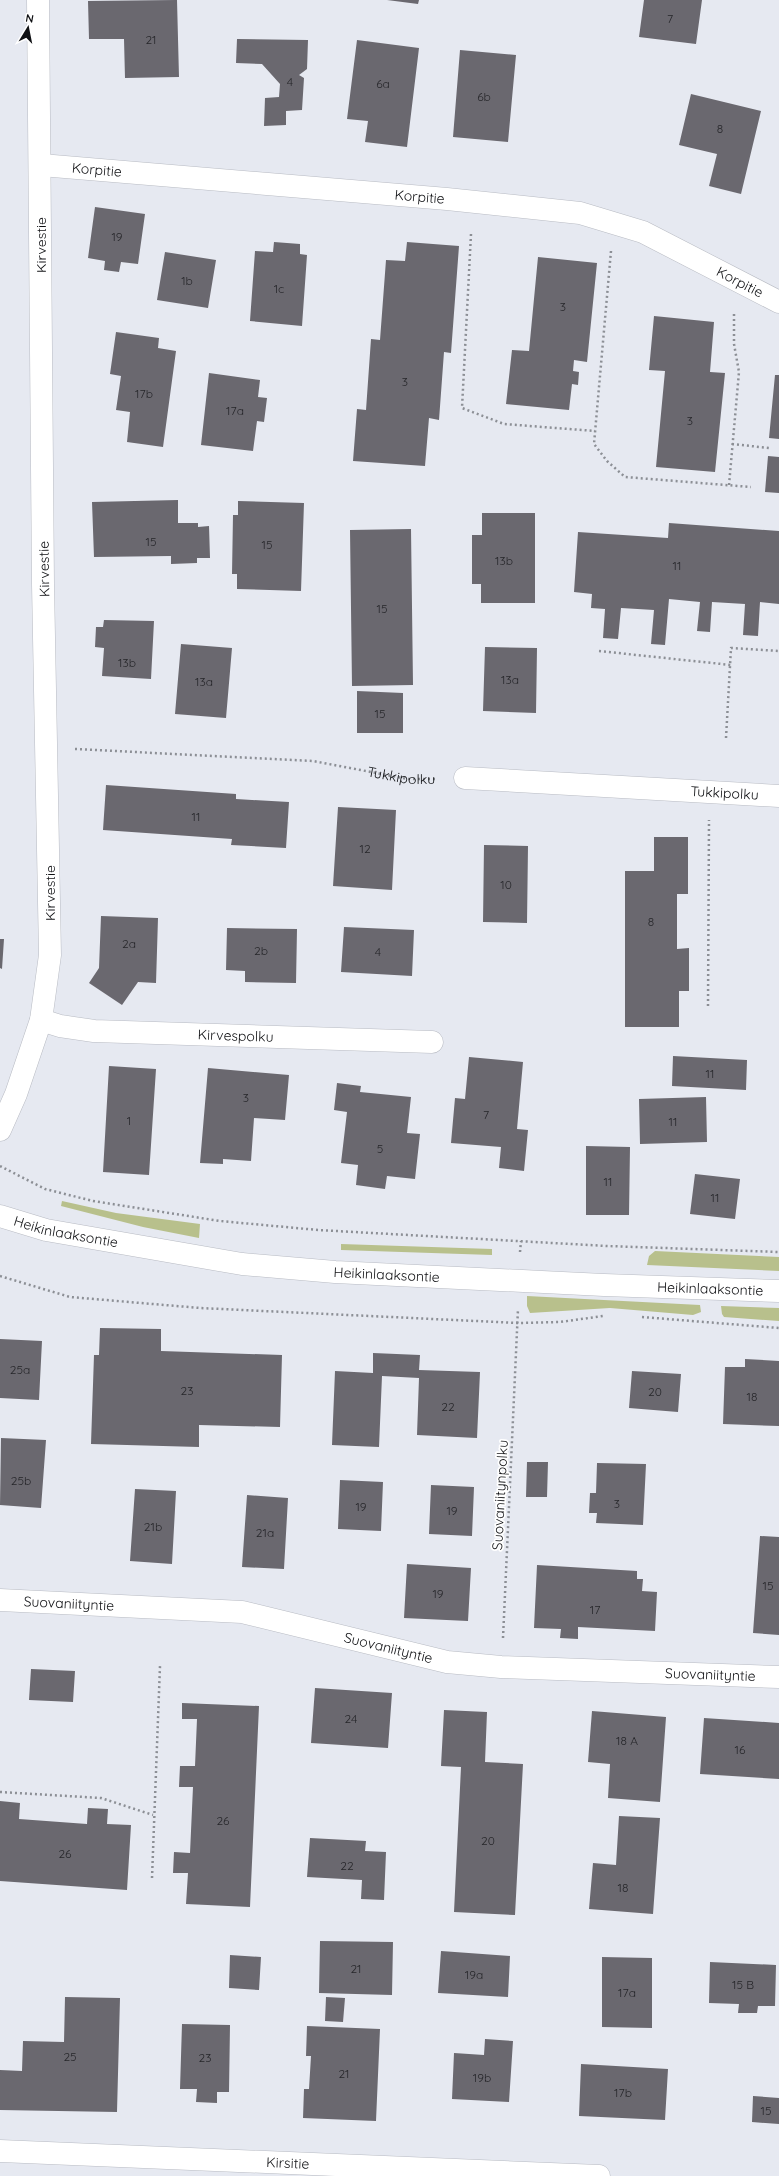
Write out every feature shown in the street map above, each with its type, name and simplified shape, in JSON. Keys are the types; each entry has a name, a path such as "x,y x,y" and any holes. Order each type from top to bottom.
{"street":[{"name":"Kirvestie","path":"0,1130 16,1094 40,1020 50,955 48,748 44,584 41,165 38,0"},
{"name":"Korpitie","path":"41,165 468,201 580,213 614,222 642,232 779,302"},
{"name":"Tukkipolku","path":"465,778 779,796"},
{"name":"Kirvespolku","path":"40,1020 60,1026 94,1031 432,1042"},
{"name":"Heikinlaaksontie","path":"0,1216 46,1230 242,1264 335,1272 604,1285 779,1290"},
{"name":"Suovaniityntie","path":"0,1600 242,1612 447,1662 501,1667 779,1676"},
{"name":"Kirsitie","path":"0,2151 599,2176"}],"path":[{"path":"614,222 594,444 607,461 625,477 751,487"},
{"path":"471,234 462,408 504,424 595,431"},
{"path":"729,485 739,372 734,344 735,293 738,281"},
{"path":"732,444 769,448"},
{"path":"726,738 731,648 779,651"},
{"path":"599,650 730,665"},
{"name":"Tukkipolku","path":"48,748 313,761 408,779 465,778"},
{"path":"708,1006 709,792"},
{"path":"0,1166 45,1188 93,1201 220,1221 318,1230 607,1246 779,1252"},
{"path":"0,1276 70,1297 200,1308 518,1323 560,1322 610,1315"},
{"path":"641,1317 779,1328"},
{"name":"Suovaniitynpolku","path":"501,1667 518,1323"},
{"path":"152,1878 153,1815 160,1666"},
{"path":"0,1792 101,1798 153,1815"}],"green space":[{"path":"62,1201 116,1213 200,1224 199,1238 143,1227 61,1206"},
{"path":"341,1244 492,1249 492,1255 341,1250"},
{"path":"655,1251 779,1257 779,1271 647,1265 649,1256"},
{"path":"527,1296 700,1305 701,1312 693,1315 610,1308 530,1313 527,1306"},
{"path":"721,1306 779,1308 779,1321 724,1317"}],"building":[{"path":"177,0 179,77 125,78 124,39 89,39 88,1"},
{"path":"387,0 419,0 418,4"},
{"path":"644,0 702,0 696,44 639,37"},
{"path":"237,39 308,40 307,69 299,75 304,78 302,110 286,111 286,125 264,126 265,98 279,97 280,84 262,64 236,63"},
{"path":"357,40 419,48 407,147 365,142 368,121 347,119"},
{"path":"460,50 516,55 508,142 453,137"},
{"path":"691,94 761,111 741,194 709,186 717,154 679,145"},
{"path":"95,207 145,214 138,264 121,262 119,272 104,270 105,261 88,258"},
{"path":"274,242 300,244 300,254 307,255 302,326 250,321 255,251 273,252"},
{"path":"407,242 459,246 451,353 444,352 439,420 429,418 425,466 353,461 357,409 366,410 371,339 380,340 386,260 405,261"},
{"path":"165,252 216,260 208,308 157,300"},
{"path":"538,257 597,263 587,362 574,360 573,371 579,372 578,385 572,384 569,410 506,404 512,350 529,351"},
{"path":"654,316 714,322 710,372 725,373 715,472 656,467 665,371 649,370"},
{"path":"116,332 159,338 158,348 176,351 163,447 127,442 130,412 116,410 121,376 110,374"},
{"path":"209,373 260,380 258,397 267,398 264,422 257,421 253,451 201,445"},
{"path":"775,375 779,375 779,439 769,438"},
{"path":"768,456 779,457 779,493 765,492"},
{"path":"178,500 178,523 198,523 198,527 209,526 210,558 197,558 197,563 171,564 171,556 94,557 92,502"},
{"path":"238,501 304,503 301,591 237,589 237,574 232,574 233,515 238,515"},
{"path":"482,513 535,513 535,603 481,603 481,584 472,584 472,535 482,535"},
{"path":"669,523 779,531 779,604 760,602 758,636 743,635 745,604 712,602 710,632 697,631 700,602 669,599 665,645 651,644 654,610 621,608 618,639 603,638 605,609 591,608 592,594 574,592 578,532 668,538"},
{"path":"411,529 413,685 352,686 350,530"},
{"path":"104,620 154,621 151,679 102,676 104,648 95,647 96,627 103,627"},
{"path":"181,644 232,648 226,718 175,714"},
{"path":"485,647 537,648 536,713 483,711"},
{"path":"357,691 403,693 403,733 357,733"},
{"path":"106,785 236,794 236,799 289,802 286,848 231,845 232,839 103,830"},
{"path":"338,807 396,810 392,890 333,886"},
{"path":"654,837 688,837 688,894 677,894 677,949 689,948 689,991 679,991 679,1027 625,1027 625,871 654,871"},
{"path":"484,845 528,846 527,923 483,922"},
{"path":"101,916 158,918 156,983 138,982 122,1005 89,983 99,968"},
{"path":"344,927 414,930 412,976 341,972"},
{"path":"227,928 297,929 296,983 245,982 245,971 226,970"},
{"path":"0,939 4,939 2,969 0,968"},
{"path":"673,1056 747,1060 746,1090 672,1086"},
{"path":"469,1057 523,1062 517,1129 528,1130 524,1171 499,1168 501,1147 451,1143 455,1098 465,1099"},
{"path":"109,1066 156,1069 149,1175 103,1172"},
{"path":"208,1068 289,1075 285,1120 254,1118 251,1161 223,1159 223,1164 200,1163"},
{"path":"337,1083 361,1086 360,1092 411,1097 407,1133 420,1134 415,1179 387,1176 385,1189 356,1185 358,1165 341,1163 347,1112 334,1110"},
{"path":"706,1097 707,1142 640,1144 639,1099"},
{"path":"586,1146 630,1147 629,1215 586,1215"},
{"path":"695,1174 740,1179 735,1219 690,1214"},
{"path":"100,1328 161,1329 161,1351 282,1355 280,1427 199,1425 199,1447 91,1444 94,1355 99,1355"},
{"path":"0,1339 42,1341 39,1400 0,1398"},
{"path":"373,1353 420,1355 419,1370 480,1372 477,1438 417,1435 419,1378 382,1376 379,1447 332,1445 335,1371 373,1373"},
{"path":"745,1359 779,1361 779,1426 723,1424 725,1367 745,1367"},
{"path":"632,1371 681,1374 678,1412 629,1408"},
{"path":"1,1438 46,1440 41,1508 0,1505"},
{"path":"527,1462 548,1462 547,1497 526,1497"},
{"path":"597,1463 646,1464 643,1525 596,1523 597,1513 589,1513 590,1493 596,1493"},
{"path":"340,1480 383,1482 381,1531 338,1529"},
{"path":"431,1485 474,1487 472,1536 429,1534"},
{"path":"135,1489 176,1491 172,1564 130,1561"},
{"path":"247,1495 288,1498 284,1569 242,1567"},
{"path":"760,1536 779,1537 779,1635 753,1633"},
{"path":"407,1564 471,1568 468,1621 404,1618"},
{"path":"537,1565 637,1571 637,1579 643,1579 642,1591 657,1592 655,1631 578,1627 578,1639 560,1638 561,1629 534,1628"},
{"path":"31,1669 75,1671 73,1702 29,1700"},
{"path":"315,1688 392,1693 388,1748 311,1743"},
{"path":"182,1703 259,1706 250,1907 186,1904 188,1873 173,1873 174,1852 190,1853 193,1787 179,1787 180,1766 195,1766 197,1719 182,1719"},
{"path":"444,1710 487,1712 485,1762 523,1764 515,1915 454,1912 461,1767 441,1766"},
{"path":"592,1711 666,1717 660,1802 608,1798 610,1764 588,1762"},
{"path":"704,1718 779,1723 779,1779 700,1774"},
{"path":"0,1801 20,1803 19,1819 87,1824 88,1808 108,1809 107,1824 131,1825 127,1890 0,1881"},
{"path":"619,1816 660,1818 653,1914 589,1909 593,1863 616,1865"},
{"path":"310,1838 366,1841 365,1851 386,1852 384,1900 361,1899 362,1880 307,1877"},
{"path":"320,1941 393,1942 392,1995 319,1993"},
{"path":"441,1951 510,1956 508,1997 438,1993"},
{"path":"230,1955 261,1957 259,1990 229,1988"},
{"path":"602,1957 652,1958 652,2028 602,2027"},
{"path":"710,1962 776,1965 775,2006 758,2006 757,2013 738,2013 739,2004 709,2003"},
{"path":"65,1997 120,1998 117,2112 0,2110 0,2070 22,2071 23,2041 64,2042"},
{"path":"326,1997 345,1998 343,2022 325,2021"},
{"path":"182,2024 230,2025 229,2092 217,2092 217,2103 196,2102 197,2089 180,2089"},
{"path":"307,2026 380,2029 376,2121 303,2118 304,2089 309,2089 311,2056 306,2056"},
{"path":"485,2039 513,2041 509,2102 452,2099 454,2053 484,2055"},
{"path":"581,2064 668,2069 665,2120 579,2116"},
{"path":"753,2096 779,2098 779,2124 752,2122"}]}
